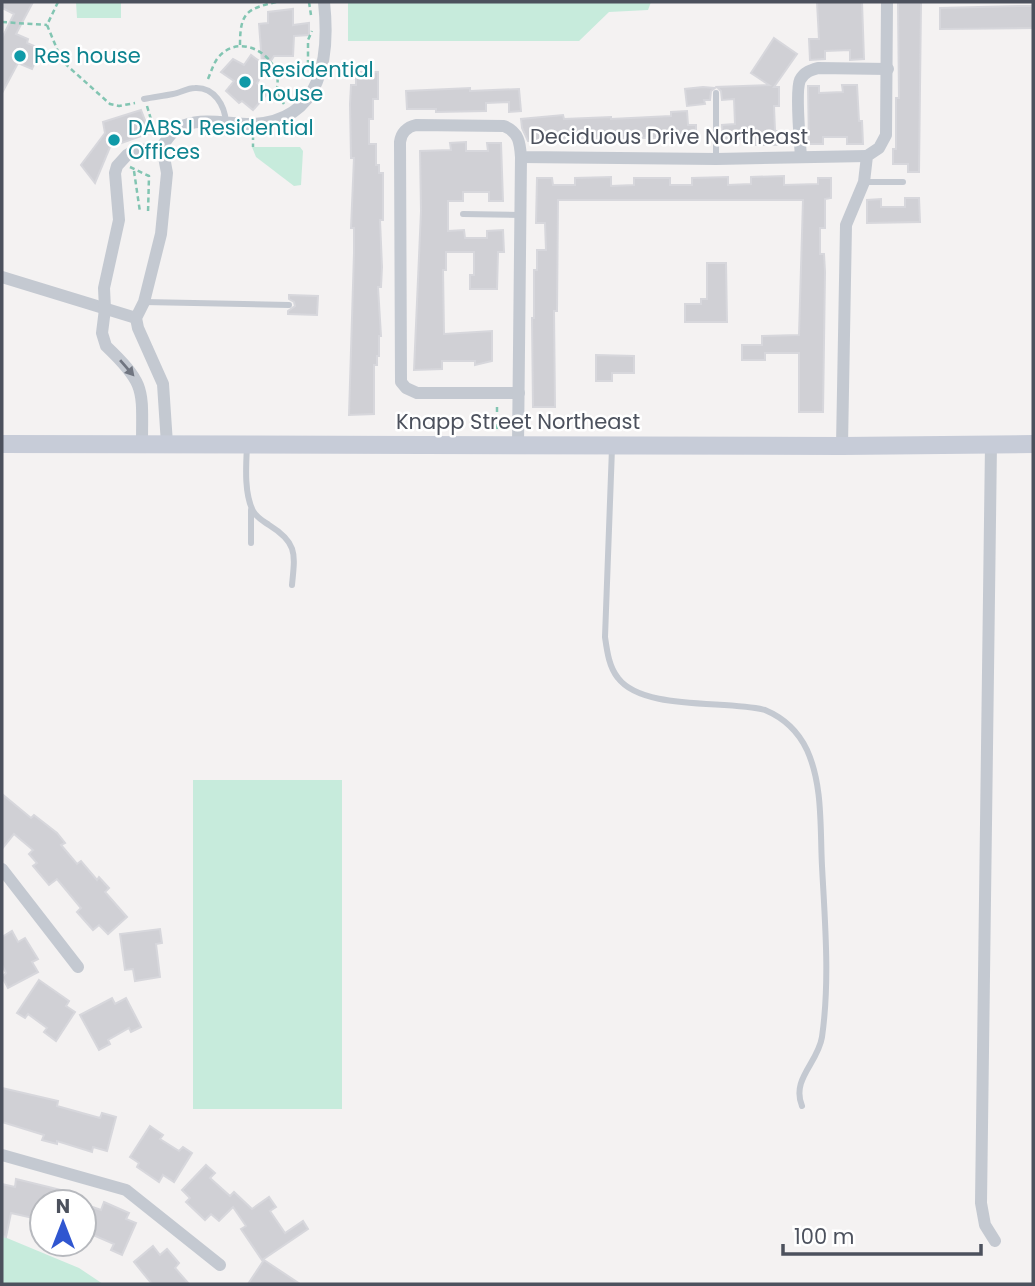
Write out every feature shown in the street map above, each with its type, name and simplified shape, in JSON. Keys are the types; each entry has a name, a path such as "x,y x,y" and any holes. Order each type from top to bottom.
{"main road":[{"name":"Knapp Street Northeast","path":"2,444 1033,444"}],"street":[{"path":"159,151 182,125 269,122 282,118 305,103 314,91 322,67 324,2"},
{"path":"842,446 846,225 864,181 867,156 879,148 886,135 887,2"},
{"path":"801,157 798,88 804,75 811,69 818,68 888,69"},
{"name":"Deciduous Drive Northeast","path":"519,393 418,393 403,385 400,379 400,138 405,131 416,125 505,126 513,130 519,138 521,157 716,159 867,156"},
{"path":"142,444 143,396 136,378 103,340 102,325 105,309 104,288 119,220 114,185 117,166 120,160 134,150 150,149 159,151 164,157 167,173 161,234 144,302 136,318 163,384 167,444"},
{"path":"518,446 521,157"},
{"path":"2,277 136,318"},
{"path":"991,444 981,1203 985,1225 995,1241"},
{"path":"2,869 78,967"},
{"path":"2,1155 126,1190 220,1265"}],"lane":[{"path":"144,99 196,88 205,89 218,99 223,107 226,123"},
{"path":"716,93 716,159"},
{"path":"864,181 903,182"},
{"path":"463,214 520,215"},
{"path":"144,302 289,305"},
{"path":"247,444 251,543"},
{"path":"612,446 605,625 608,656 615,674 629,688 648,696 747,706 774,713 801,739 813,766 819,815 825,981 822,1041 817,1056 799,1086 798,1095 802,1106"},
{"path":"251,504 258,518 281,532 293,548 295,555 292,585"}],"path":[{"path":"58,2 47,25 59,56 110,104 124,106 144,99 156,136"},
{"path":"240,45 247,12 253,7 276,2"},
{"path":"309,2 313,19"},
{"path":"2,22 47,25"},
{"path":"309,69 308,40 314,25"},
{"path":"205,89 222,53 240,45 258,51 274,64 279,78 276,92 284,105"},
{"path":"278,107 293,99"},
{"path":"120,160 149,176 148,213"},
{"path":"134,170 140,212"},
{"path":"497,400 497,429"}],"green space":[{"path":"76,2 121,2 121,18 77,18"},
{"path":"348,2 651,2 648,10 609,12 579,41 348,41"},
{"path":"252,147 300,147 303,151 301,185 294,186 256,157"},
{"path":"193,780 342,780 342,1109 193,1109"},
{"path":"2,1236 28,1247 28,1258 55,1258 79,1268 103,1284 2,1284"}],"building":[{"name":"Res house","path":"2,2 33,2 16,34 41,49 32,69 18,63 2,93 2,38 14,14 2,8"},
{"path":"817,2 862,2 864,59 850,60 850,50 825,51 825,59 810,60 809,39 819,39"},
{"path":"898,3 921,3 919,172 908,172 908,164 893,164 893,149 896,149 896,98 899,98"},
{"path":"1033,6 1033,28 940,29 940,8"},
{"path":"293,9 293,25 309,23 309,35 294,36 293,56 274,56 257,83 268,93 253,110 242,101 239,103 226,91 234,81 221,72 233,59 244,65 251,55 262,63 259,24 268,23 268,12"},
{"path":"774,38 797,54 774,87 779,87 779,106 774,106 775,131 780,131 780,145 756,145 756,138 723,140 722,125 735,124 734,99 722,100 721,91 717,87 769,85 751,73"},
{"path":"356,72 378,72 378,99 373,99 373,119 369,119 369,144 376,144 376,165 379,165 379,173 383,173 383,220 380,220 382,267 381,287 378,287 381,336 377,365 374,365 374,414 349,415 354,253 354,228 351,228 354,158 351,158 350,104 351,85 356,85"},
{"path":"842,85 857,85 863,144 847,144 847,137 823,137 823,144 809,144 808,86 819,86 819,93 843,92"},
{"path":"470,88 470,91 519,89 521,111 509,112 509,102 486,103 486,111 436,112 436,109 407,109 406,91"},
{"path":"715,88 711,91 710,100 704,100 705,104 687,106 685,89"},
{"name":"DABSJ Residential Offices","path":"141,110 150,133 110,147 95,183 81,165 105,133 103,122"},
{"path":"687,111 688,125 696,125 696,138 570,138 528,141 521,119 563,115 564,119 611,119 671,116 671,112"},
{"path":"466,142 466,151 488,151 487,143 501,143 503,201 489,201 489,192 463,192 463,201 448,201 448,231 464,230 465,238 487,238 487,231 503,230 504,252 498,252 497,289 470,289 470,275 474,275 474,252 446,252 446,270 443,270 444,334 492,331 492,361 475,365 475,361 442,361 442,369 414,370 421,211 420,151 451,150 450,143"},
{"path":"784,176 784,185 818,184 818,178 831,178 831,198 825,199 825,228 820,228 820,254 824,254 825,272 823,412 799,412 799,353 765,353 765,360 742,360 742,345 762,345 762,336 799,335 803,200 558,200 557,311 554,311 555,407 533,407 534,270 537,270 537,250 546,250 545,223 536,223 537,178 552,178 553,185 575,185 575,178 611,177 611,186 634,185 634,178 670,178 670,185 692,185 692,178 728,177 728,185 751,184 751,177"},
{"path":"905,198 919,198 920,222 867,223 867,200 881,199 881,207 905,207"},
{"path":"707,263 726,263 727,322 685,322 685,304 701,304 701,299 707,299"},
{"path":"289,295 318,296 317,315 288,314 295,306"},
{"path":"596,355 634,356 634,373 612,373 612,381 596,381"},
{"path":"2,794 31,818 34,815 57,833 65,843 61,845 77,864 81,861 97,880 99,877 109,888 105,892 127,917 108,934 99,925 93,930 77,912 81,908 57,879 49,885 33,866 37,863 29,854 33,850 14,834 2,849"},
{"path":"160,929 162,943 156,944 160,977 135,981 133,969 125,970 120,934"},
{"path":"12,931 18,942 25,938 38,959 32,962 38,972 8,988 2,977 6,973 2,965 2,937"},
{"path":"39,980 69,1001 66,1006 75,1012 56,1041 44,1032 47,1028 28,1014 25,1018 17,1013"},
{"path":"112,998 115,1004 126,998 141,1027 131,1032 129,1028 108,1040 110,1044 99,1050 80,1015"},
{"path":"2,1088 58,1101 57,1106 100,1118 102,1113 116,1117 107,1151 93,1147 92,1152 57,1141 57,1144 42,1140 44,1135 2,1122"},
{"path":"150,1126 163,1135 160,1139 179,1151 183,1147 192,1153 174,1182 163,1175 159,1182 137,1167 139,1163 130,1157"},
{"path":"206,1165 215,1173 210,1178 230,1196 234,1192 252,1209 269,1197 276,1207 270,1211 285,1233 303,1221 308,1229 262,1260 241,1229 246,1226 233,1207 219,1221 211,1214 205,1220 186,1202 190,1198 182,1190"},
{"path":"16,1179 53,1188 28,1188 28,1217 11,1213 6,1237 2,1236 2,1184 15,1187"},
{"path":"104,1202 129,1213 126,1219 136,1223 122,1255 111,1250 114,1244 98,1237 98,1209 101,1210"},
{"path":"153,1246 160,1255 167,1249 179,1263 175,1268 189,1284 152,1284 134,1262"},
{"path":"264,1260 300,1284 248,1284"}],"place":[{"name":"Res house","path":"20,56"},
{"name":"Residential house","path":"245,82"},
{"name":"DABSJ Residential Offices","path":"114,140"}]}
